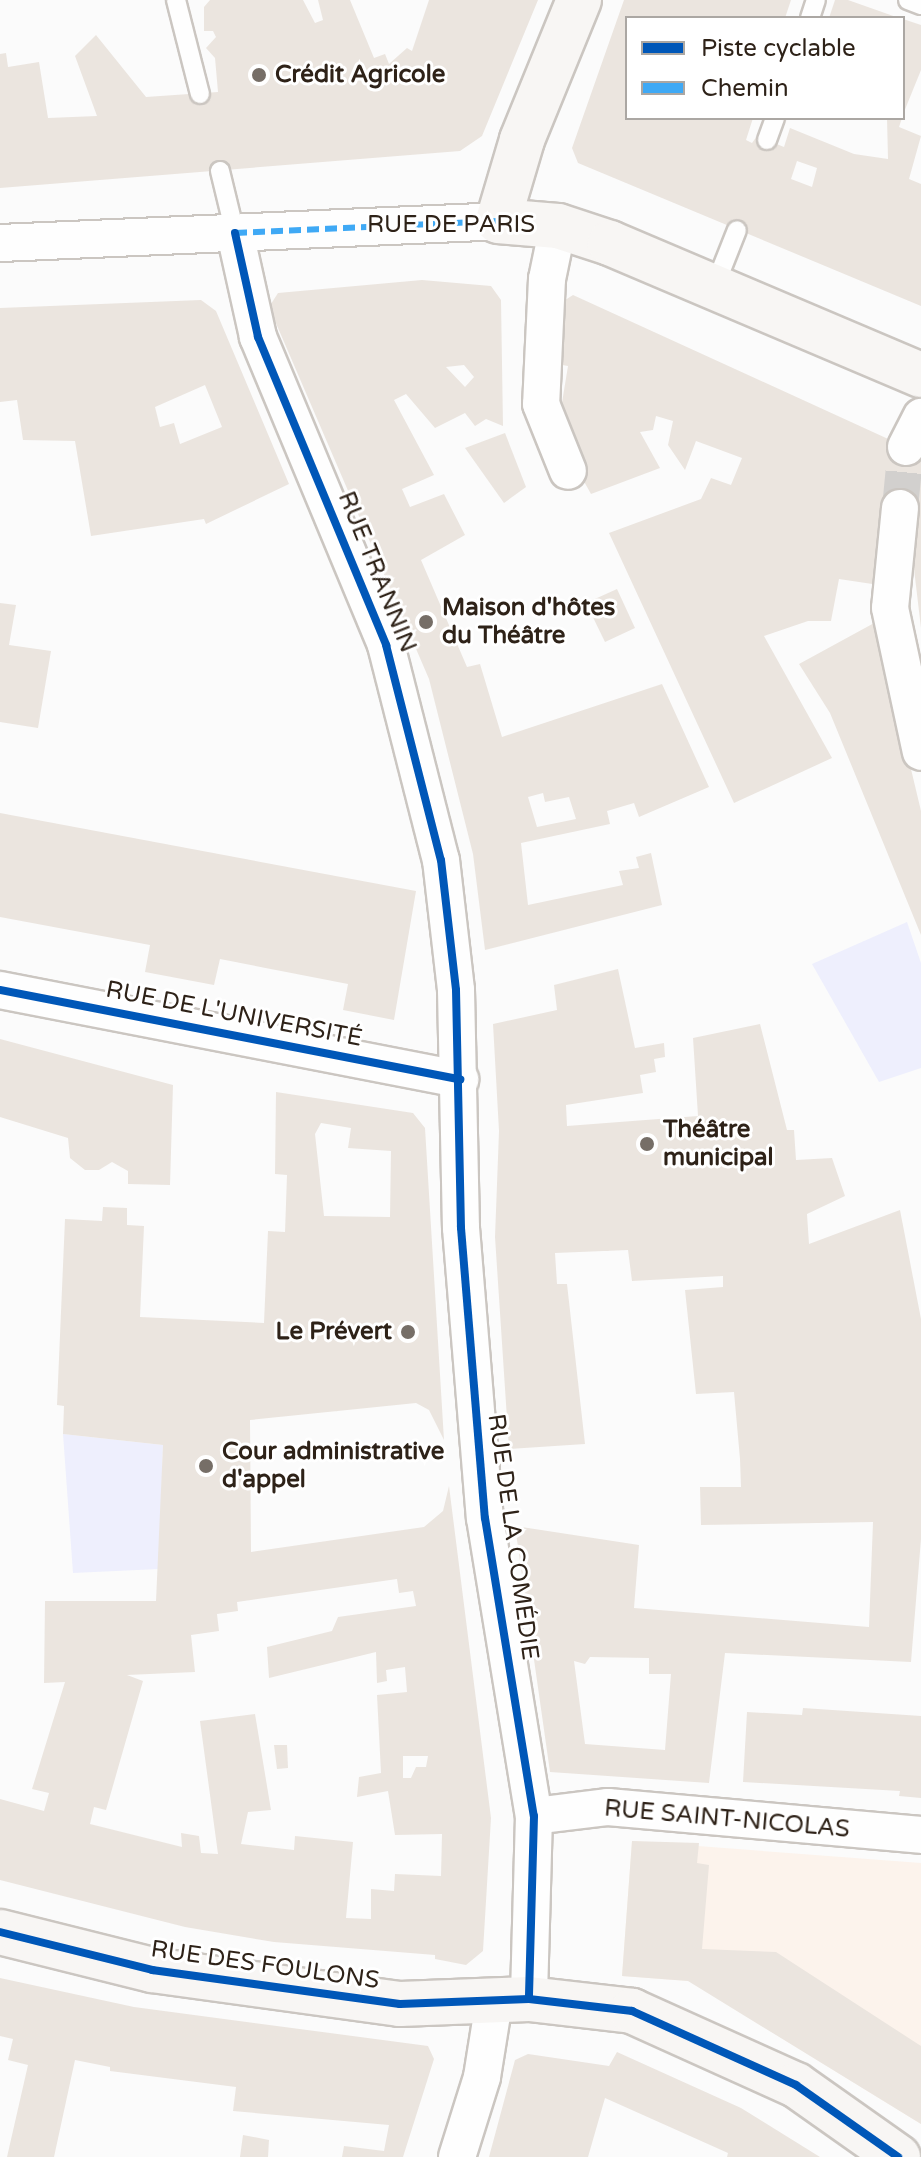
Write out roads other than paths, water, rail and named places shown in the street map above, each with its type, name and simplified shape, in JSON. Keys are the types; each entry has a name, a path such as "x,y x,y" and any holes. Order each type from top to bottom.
{"street":[{"path":"498,221 522,140 579,0"},
{"name":"RUE DE PARIS","path":"0,243 498,221 558,226 921,375"},
{"path":"558,226 547,279 541,404 568,471"},
{"name":"RUE TRANNIN","path":"235,233 258,337 373,610 402,696 441,860 456,990 460,1079"},
{"path":"900,508 890,608 921,752"},
{"name":"RUE DE L'UNIVERSITÉ","path":"0,990 460,1079"},
{"name":"RUE DE LA COMÉDIE","path":"457,2157 482,2077 512,2001 534,1816 485,1518 462,1243 460,1079"},
{"name":"RUE SAINT-NICOLAS","path":"534,1816 608,1807 921,1835"},
{"name":"RUE DES FOULONS","path":"0,1932 163,1971 400,2004 512,2001 604,2005 678,2028 796,2085 898,2157"}],"lane":[{"path":"176,0 200,94"},
{"path":"908,0 921,5"},
{"path":"767,140 774,120"},
{"path":"220,171 235,233"},
{"path":"714,288 737,230"}],"tunnel":[{"path":"900,508 906,447"}],"place":[{"name":"Crédit Agricole","path":"259,75"},
{"name":"Maison d'hôtes du Théâtre","path":"426,622"},
{"name":"Théâtre municipal","path":"647,1144"},
{"name":"Le Prévert","path":"408,1332"},
{"name":"Cour administrative d'appel","path":"206,1466"}]}
